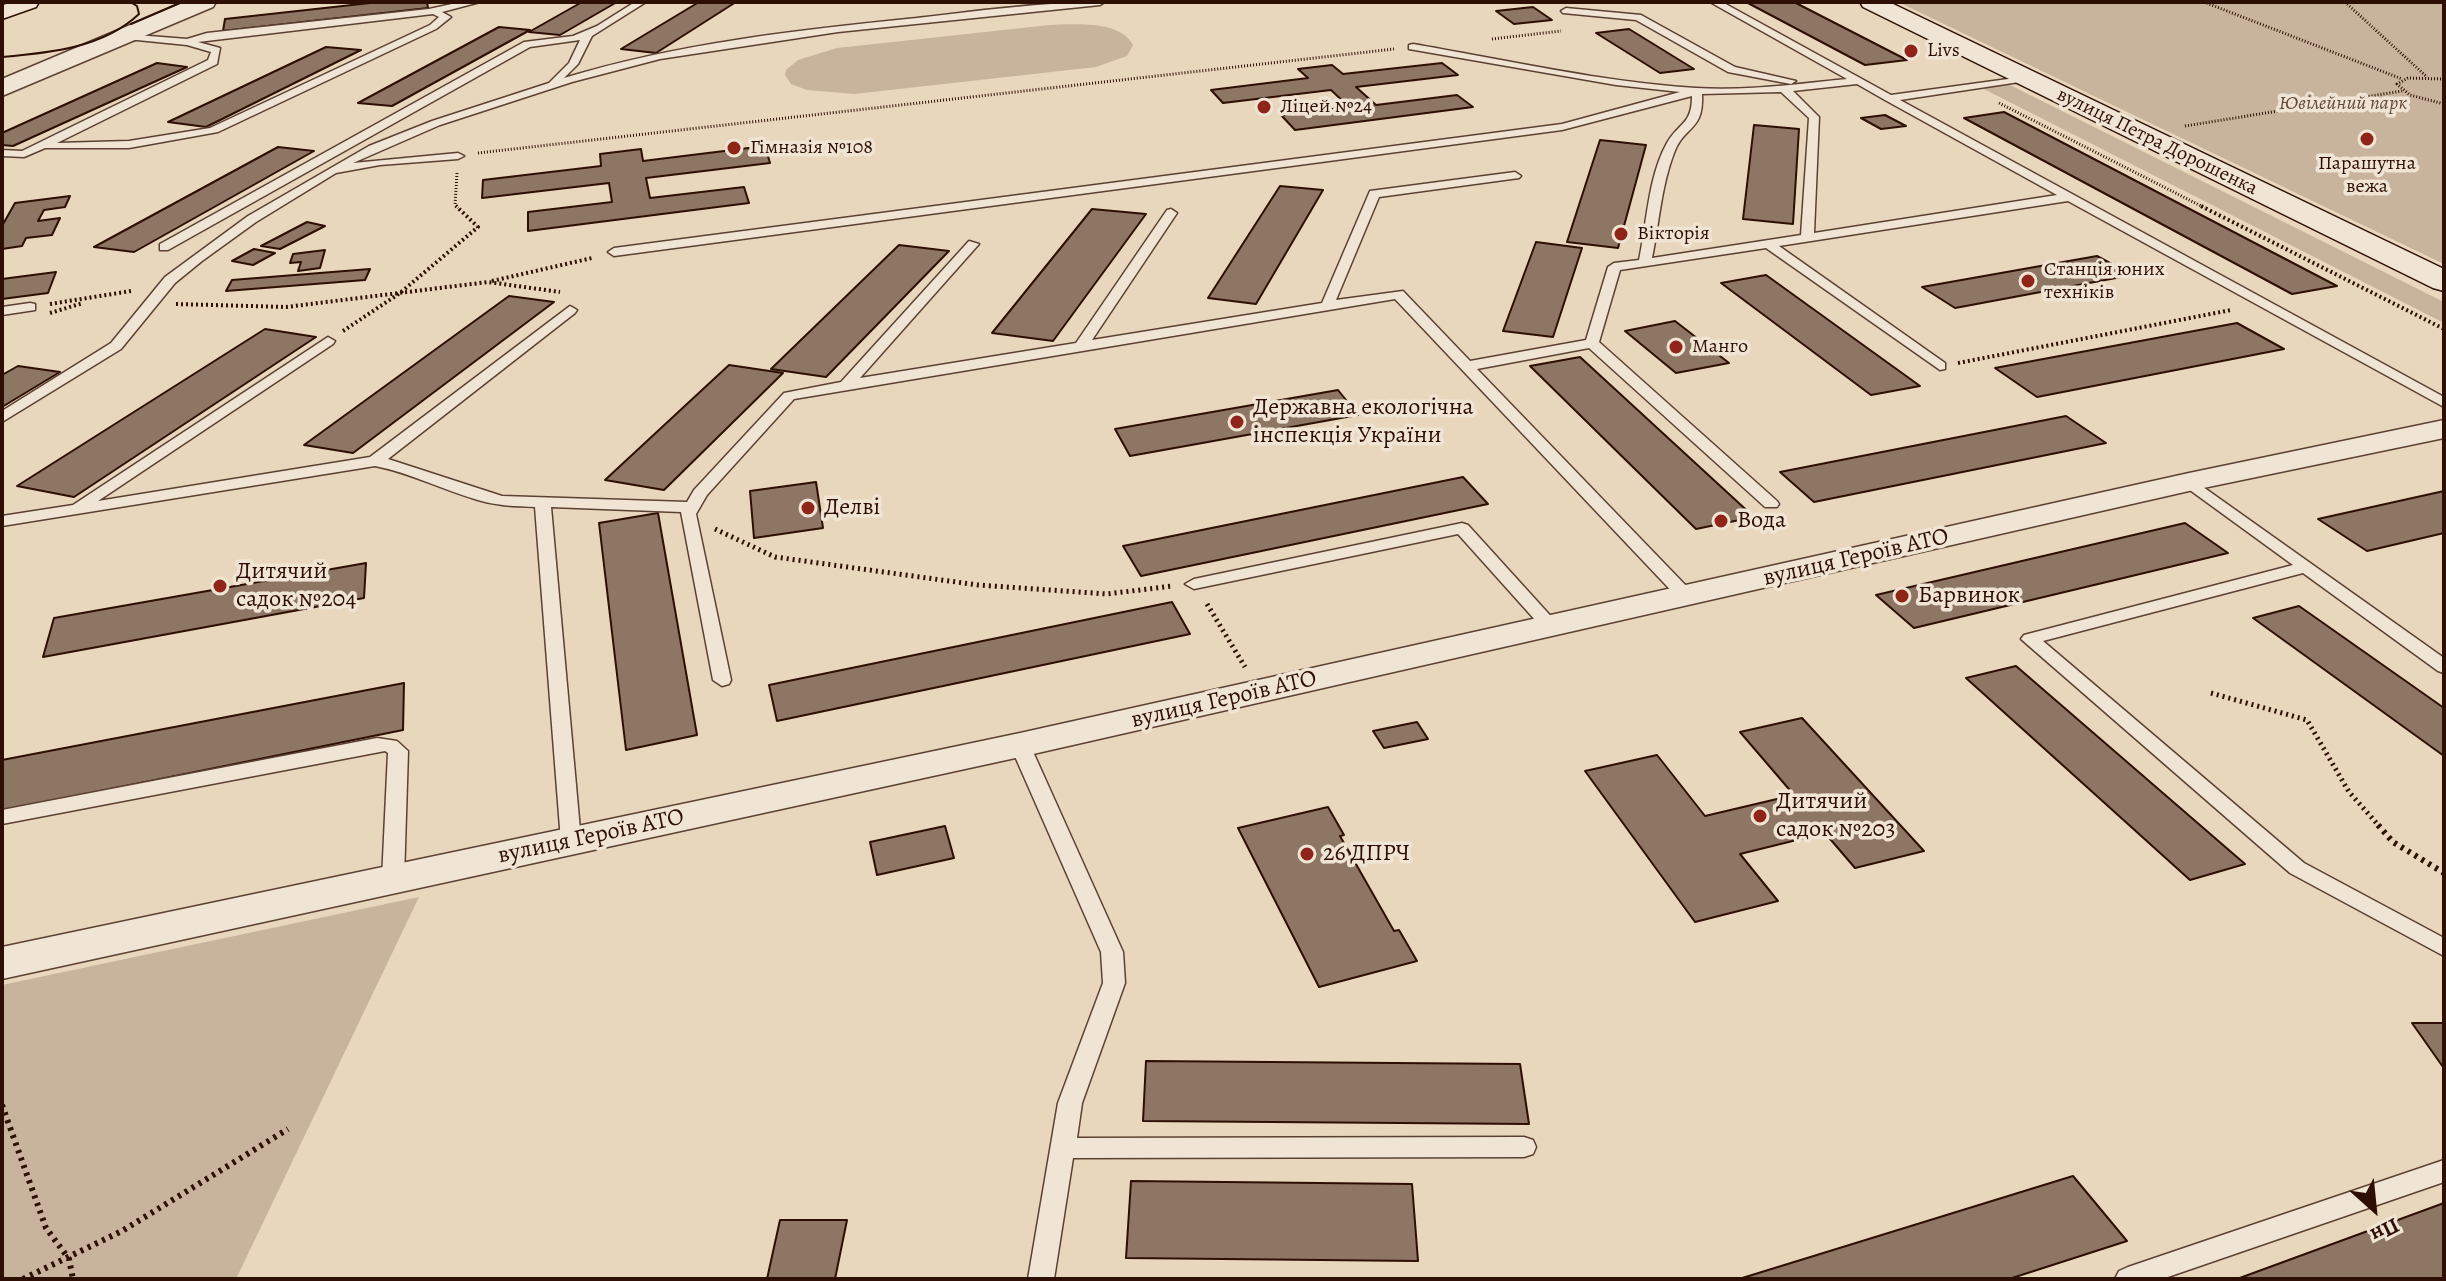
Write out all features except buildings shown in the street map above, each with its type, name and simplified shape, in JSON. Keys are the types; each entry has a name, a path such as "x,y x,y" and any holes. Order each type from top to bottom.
{"main road":[{"path":"2,12 28,2"},
{"path":"2,88 205,2"},
{"name":"вулиця Петра Дорошенка","path":"1871,2 2444,281"}],"street":[{"name":"вулиця Героїв АТО","path":"2,963 1020,745 2189,482 2444,429"}],"lane":[{"path":"188,42 207,36 430,11 475,2"},
{"path":"164,247 528,44 561,44 587,36 641,2"},
{"path":"2,418 116,346 170,280 252,219 333,170 393,140 551,86 682,51 772,38 1100,2"},
{"path":"1715,2 2444,403"},
{"path":"43,145 71,148 128,144 188,137 214,130 433,27 446,17 430,11"},
{"path":"1566,11 1638,17 1732,70 1822,87"},
{"path":"2,153 24,154 43,145 213,62 216,50 188,42 127,36"},
{"path":"551,86 573,64 587,36"},
{"path":"1413,47 1616,82 1697,91 1822,87 1858,81"},
{"path":"1889,98 2026,78"},
{"path":"1784,89 1814,117 1807,238"},
{"path":"614,252 1562,127 1697,91"},
{"path":"1645,263 1669,147 1695,123 1699,110 1697,91"},
{"path":"333,170 380,162 458,156"},
{"path":"1327,306 1374,194 1515,176"},
{"path":"1592,343 1614,267 2069,197"},
{"path":"1081,346 1171,213"},
{"path":"846,385 973,244"},
{"path":"1768,244 1940,366"},
{"path":"722,680 688,514 700,493 789,396 1398,294 1687,597"},
{"path":"2,311 30,307"},
{"path":"375,461 570,310"},
{"path":"74,510 328,341"},
{"path":"1468,366 1592,343"},
{"path":"1592,343 1771,504"},
{"path":"2,521 375,461 401,464 473,497 543,503 692,507"},
{"path":"2189,482 2444,667"},
{"path":"543,503 571,841"},
{"path":"1194,584 1462,528 1551,627"},
{"path":"2305,567 2030,639 2297,868 2444,948"},
{"path":"2,817 377,744 390,745 398,751 393,879"},
{"path":"1020,745 1112,952 1114,983 1070,1103 1041,1279"},
{"path":"1063,1148 1524,1147"},
{"path":"2128,1279 2444,1171"}],"path":[{"path":"2204,2 2402,79 2444,79"},
{"path":"2345,2 2427,77"},
{"path":"1486,39 1574,30"},
{"path":"328,341 400,293 478,227 455,205 458,156 1413,47"},
{"path":"2402,79 2397,84 2402,91"},
{"path":"1966,87 2444,329"},
{"path":"2172,128 2402,91 2444,104"},
{"path":"2438,103 2444,110"},
{"path":"154,300 187,307 286,307 488,282 614,252"},
{"path":"30,307 99,298 170,280"},
{"path":"488,282 589,296 570,310"},
{"path":"1940,366 2263,304"},
{"path":"692,507 704,524 775,557 823,565 978,585 1107,594 1194,584 1261,691"},
{"path":"2211,693 2307,720 2349,792 2375,822 2393,842 2444,873"},
{"path":"2,1105 46,1228 69,1259 73,1279"},
{"path":"23,1279 122,1231 288,1129"}],"green space":[{"name":"Ювілейний парк","path":"1898,2 2444,2 2444,264"},
{"path":"1050,25 1108,27 1127,37 1133,45 1127,56 1096,67 854,94 807,90 791,84 785,75 786,70 798,60 837,48"},
{"path":"2008,84 2444,302 2444,323 1982,88"},
{"path":"419,897 236,1279 2,1279 2,985"}],"tram line":[{"path":"2,4 11,2"},
{"path":"2,57 57,51 109,34 139,14 137,6 130,2"},
{"path":"131,24 182,2"}],"place":[{"name":"Livs","path":"1911,51"},
{"name":"Ліцей №24","path":"1264,107"},
{"name":"Парашутна вежа","path":"2367,139"},
{"name":"Гімназія №108","path":"734,148"},
{"name":"Вікторія","path":"1621,234"},
{"name":"Станція юних техніків","path":"2028,281"},
{"name":"Манго","path":"1676,347"},
{"name":"Державна екологічна інспекція України","path":"1237,422"},
{"name":"Делві","path":"808,508"},
{"name":"Вода","path":"1721,521"},
{"name":"Дитячий садок №204","path":"220,586"},
{"name":"Барвинок","path":"1902,596"},
{"name":"Дитячий садок №203","path":"1760,816"},
{"name":"26 ДПРЧ","path":"1307,854"}]}
